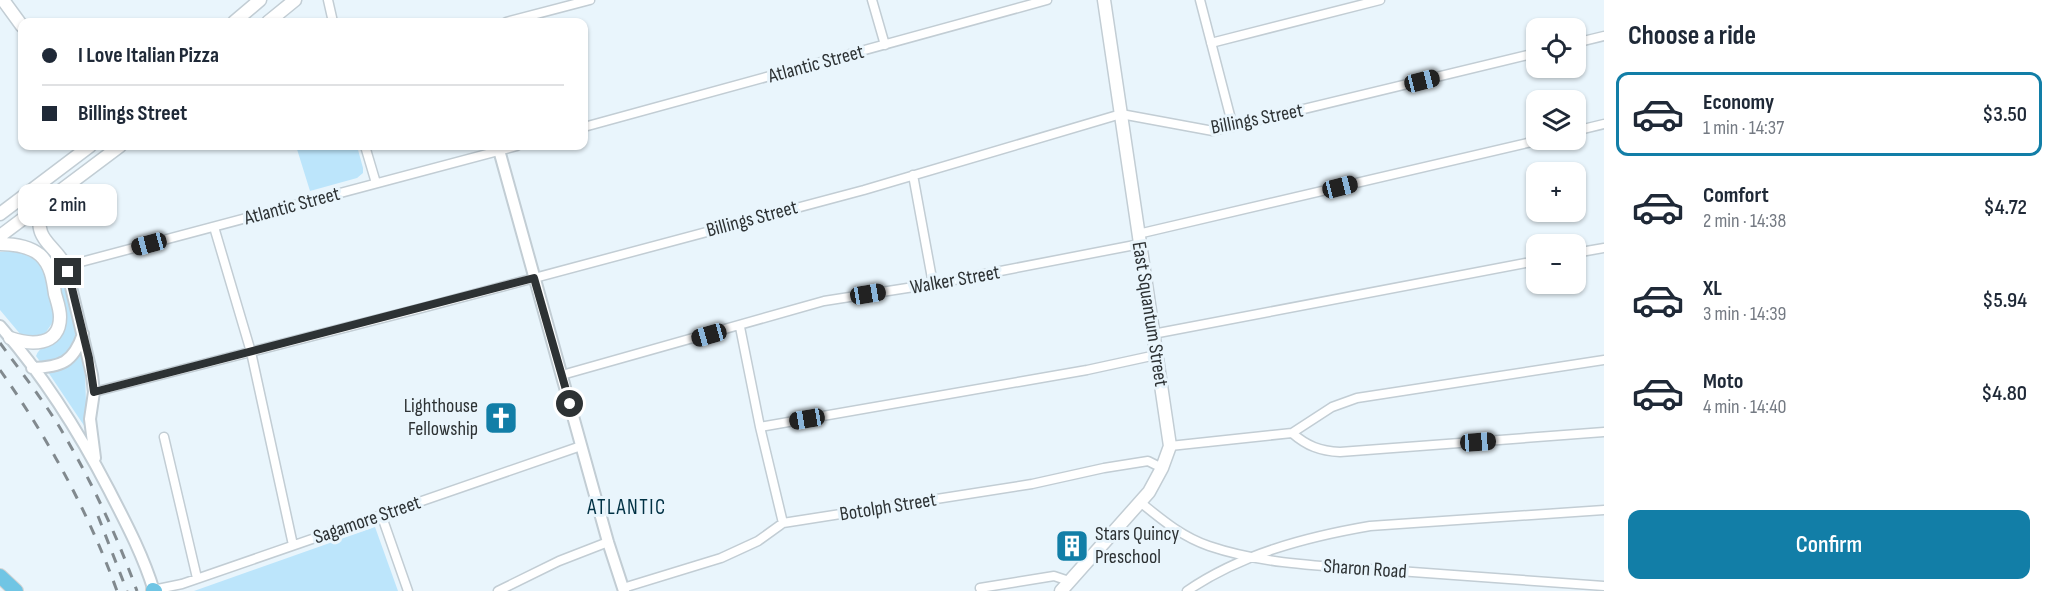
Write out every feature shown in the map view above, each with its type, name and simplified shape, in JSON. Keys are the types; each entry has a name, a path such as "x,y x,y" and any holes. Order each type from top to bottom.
{"main road":[{"path":"3,0 18,21"},
{"path":"239,18 260,0"},
{"path":"273,18 295,0"},
{"name":"East Squantum Street","path":"1065,586 1149,492 1162,468 1170,446 1104,0"},
{"path":"70,162 76,150"},
{"path":"0,214 85,150"},
{"path":"0,236 115,150"},
{"path":"40,207 38,228 41,236 66,266"},
{"path":"0,244 22,246 45,260 51,272 60,318 56,332 48,340 26,343 10,338"},
{"path":"0,576 16,591"}],"street":[{"path":"328,0 332,18"},
{"path":"521,18 590,0"},
{"path":"872,0 885,45"},
{"name":"Atlantic Street","path":"588,126 1047,0"},
{"path":"1200,0 1233,127"},
{"path":"1211,43 1380,0"},
{"path":"1586,40 1604,36"},
{"name":"Billings Street","path":"94,392 534,278 913,176 1121,114 1214,131 1526,55"},
{"path":"1586,128 1604,124"},
{"name":"Walker Street","path":"562,375 740,327 824,301 933,284 1139,239 1526,143"},
{"path":"366,150 375,183"},
{"name":"Atlantic Street","path":"66,266 492,150"},
{"path":"500,150 608,542 624,590"},
{"path":"913,176 933,284"},
{"path":"214,227 251,352 292,545"},
{"path":"1586,251 1604,248"},
{"path":"1153,334 1526,263"},
{"path":"66,266 91,366 94,392 90,419 97,467"},
{"path":"0,326 63,410 97,467 137,545 154,590"},
{"path":"740,327 783,524"},
{"path":"32,368 63,364 79,346 82,334"},
{"path":"760,427 1156,356"},
{"path":"1170,446 1292,433 1332,407 1356,398 1604,360"},
{"path":"1292,433 1306,444 1324,451 1340,452 1604,432"},
{"path":"164,437 197,578"},
{"name":"Sagamore Street","path":"154,590 182,584 581,446"},
{"name":"Botolph Street","path":"624,590 721,558 758,541 783,524 1032,484 1148,461 1162,468"},
{"name":"Sharon Road","path":"1140,502 1190,538 1253,557 1299,564 1604,586"},
{"path":"1187,591 1219,572 1253,557 1304,539 1370,526 1604,510"},
{"path":"381,514 408,591"},
{"path":"498,591 559,561 608,542"},
{"path":"980,588 1054,576 1065,586"}],"shaded area":[{"path":"297,150 358,150 363,173 357,178 310,191"},
{"path":"8,251 33,258 40,265 49,283 55,319 44,335 36,338 21,335 0,310 0,252"},
{"path":"61,274 73,317 74,342 69,351 58,359 41,363 36,356 38,353 59,337 57,275"},
{"path":"80,351 85,375 87,430 48,372 66,365"},
{"path":"375,527 398,591 194,591"}],"railway":[{"path":"0,343 49,410 74,452 104,511 137,591"},
{"path":"0,370 35,422 66,477 94,533 117,591"},
{"path":"98,516 127,591"}],"place":[{"name":"Lighthouse Fellowship","path":"501,418"},
{"name":"Stars Quincy Preschool","path":"1072,546"}],"district":[{"name":"ATLANTIC","path":"627,507"}],"route":[{"path":"68,272 89,358 94,392 534,278 570,404"}]}
